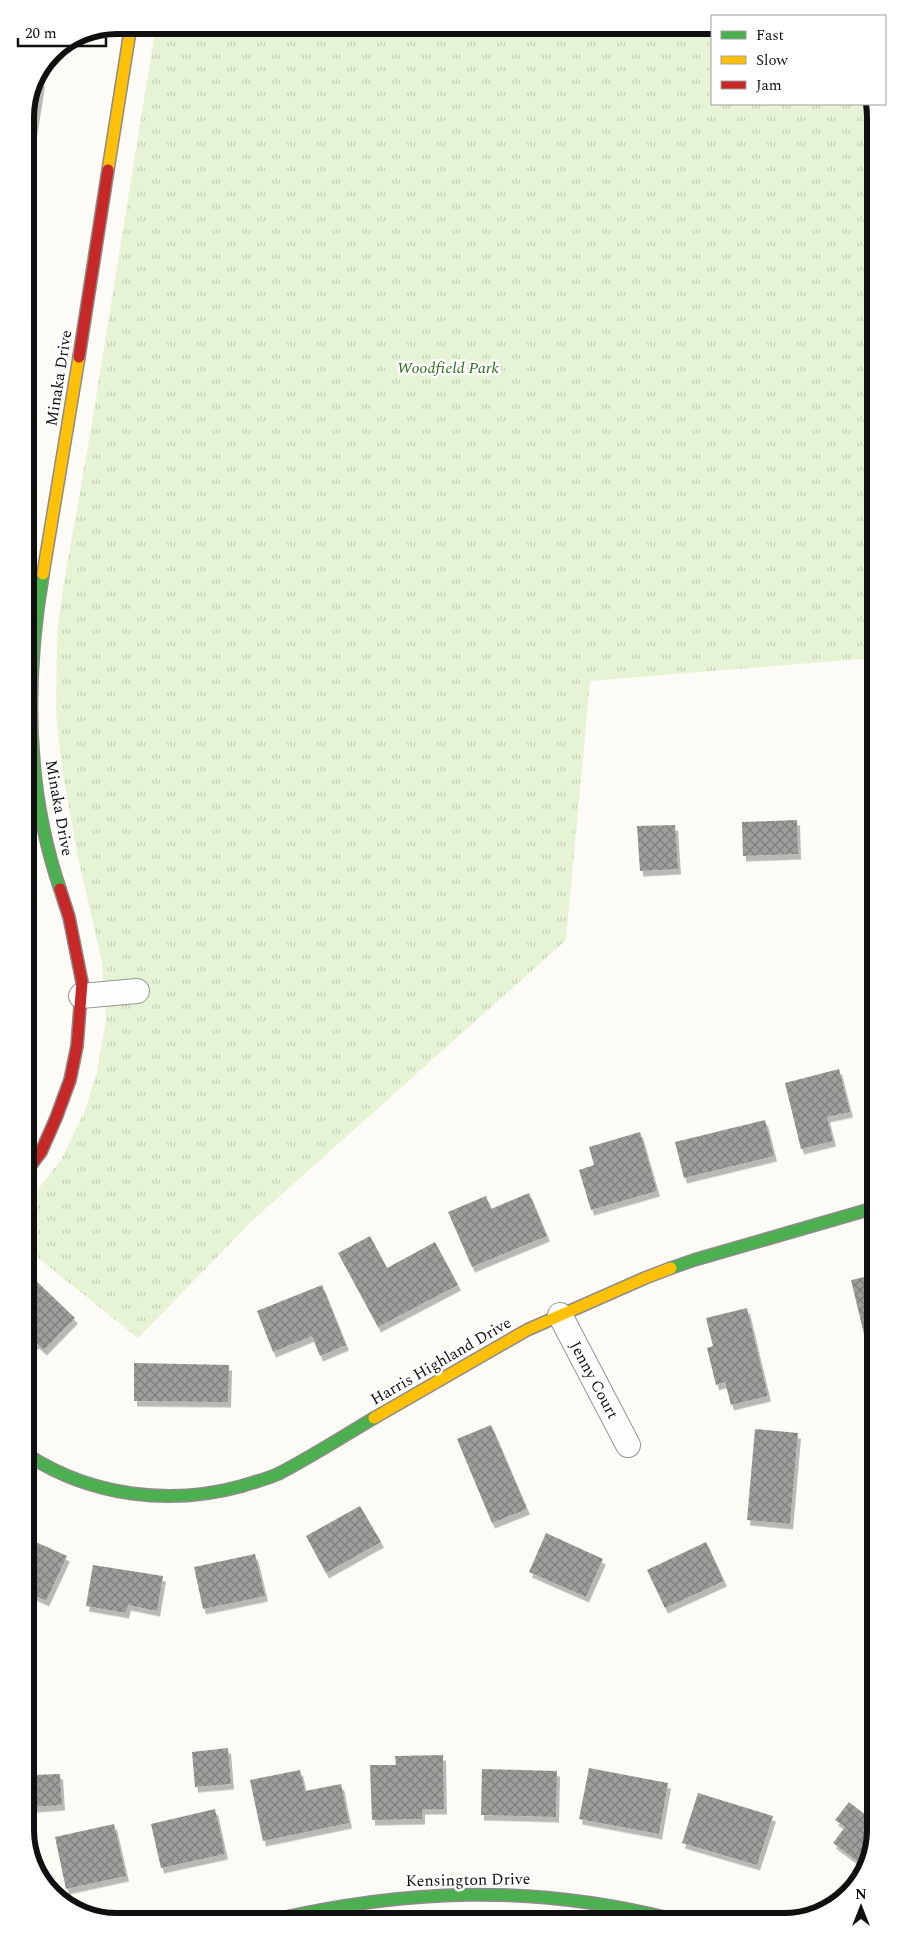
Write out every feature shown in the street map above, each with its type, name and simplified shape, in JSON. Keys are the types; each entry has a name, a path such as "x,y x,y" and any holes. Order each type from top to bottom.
{"street":[{"name":"Minaka Drive","path":"34,633 130,34"},
{"name":"Minaka Drive","path":"34,768 39,805 55,875 69,917 82,982 77,1046 70,1080 45,1144 34,1160"},
{"path":"82,996 137,991"},
{"name":"Harris Highland Drive","path":"34,1459 62,1475 120,1493 142,1496 175,1497 212,1493 245,1486 277,1474 527,1330 560,1315 645,1278 694,1260 867,1210"},
{"name":"Jenny Court","path":"560,1315 628,1445"},
{"name":"Kensington Drive","path":"300,1913 368,1900 416,1895 484,1893 546,1896 606,1904 646,1913"}],"green space":[{"name":"Woodfield Park","path":"155,34 711,34 711,105 866,105 867,658 590,681 566,940 252,1221 138,1338 34,1255 34,1194 61,1160 85,1110 97,1072 106,1020 102,962 77,853 62,769 56,713 57,635 63,588 91,429"}],"building":[{"path":"42,81 34,131 34,112"},
{"path":"797,820 798,854 743,856 742,822"},
{"path":"675,825 678,869 640,871 637,826"},
{"path":"839,1069 850,1112 827,1117 833,1141 801,1149 785,1083"},
{"path":"765,1120 774,1156 684,1178 675,1142"},
{"path":"640,1132 657,1191 591,1210 579,1170 594,1165 589,1147"},
{"path":"529,1193 547,1236 472,1267 448,1212 486,1196 491,1209"},
{"path":"370,1236 387,1268 435,1242 458,1285 378,1327 338,1253"},
{"path":"867,1277 867,1333 864,1334 851,1280"},
{"path":"34,1279 75,1318 44,1350 36,1343 34,1345"},
{"path":"322,1285 346,1345 320,1356 312,1336 273,1352 257,1311"},
{"path":"747,1308 768,1396 731,1405 725,1382 716,1385 707,1348 713,1346 706,1318"},
{"path":"134,1363 229,1365 228,1402 134,1401"},
{"path":"491,1425 527,1509 492,1523 457,1439"},
{"path":"755,1429 798,1433 790,1524 747,1520"},
{"path":"360,1506 381,1542 326,1573 306,1536"},
{"path":"546,1533 603,1559 586,1597 529,1572"},
{"path":"34,1541 67,1556 46,1601 34,1595"},
{"path":"706,1542 724,1581 665,1608 647,1570"},
{"path":"255,1554 265,1596 203,1609 194,1567"},
{"path":"93,1565 163,1576 157,1611 128,1605 126,1613 86,1606"},
{"path":"228,1748 231,1784 195,1787 192,1752"},
{"path":"443,1755 444,1809 422,1809 422,1819 372,1820 370,1765 396,1765 395,1756"},
{"path":"589,1768 668,1783 659,1834 579,1819"},
{"path":"482,1769 557,1771 556,1817 481,1815"},
{"path":"300,1770 305,1791 341,1784 349,1823 263,1841 250,1780"},
{"path":"60,1774 62,1805 34,1807 34,1775"},
{"path":"698,1793 773,1816 757,1865 682,1843"},
{"path":"849,1802 867,1816 866,1846 860,1864 833,1843 845,1827 835,1820"},
{"path":"215,1809 225,1854 161,1868 151,1824"},
{"path":"114,1824 126,1876 66,1889 55,1837"}],"traffic: fast":[{"path":"34,643 43,574"},
{"path":"34,772 48,850 60,889"},
{"path":"671,1268 867,1210"},
{"path":"34,1459 53,1470 79,1480 105,1488 132,1493 160,1496 215,1492 274,1476 374,1418"},
{"path":"305,1913 369,1902 468,1895 566,1900 645,1913"}],"traffic: slow":[{"path":"108,170 130,34"},
{"path":"43,574 79,357"},
{"path":"374,1418 527,1330 671,1268"}],"traffic: jam":[{"path":"79,357 108,170"},
{"path":"34,1161 41,1152 56,1118 70,1080 77,1046 82,982 69,917 60,889"}]}
